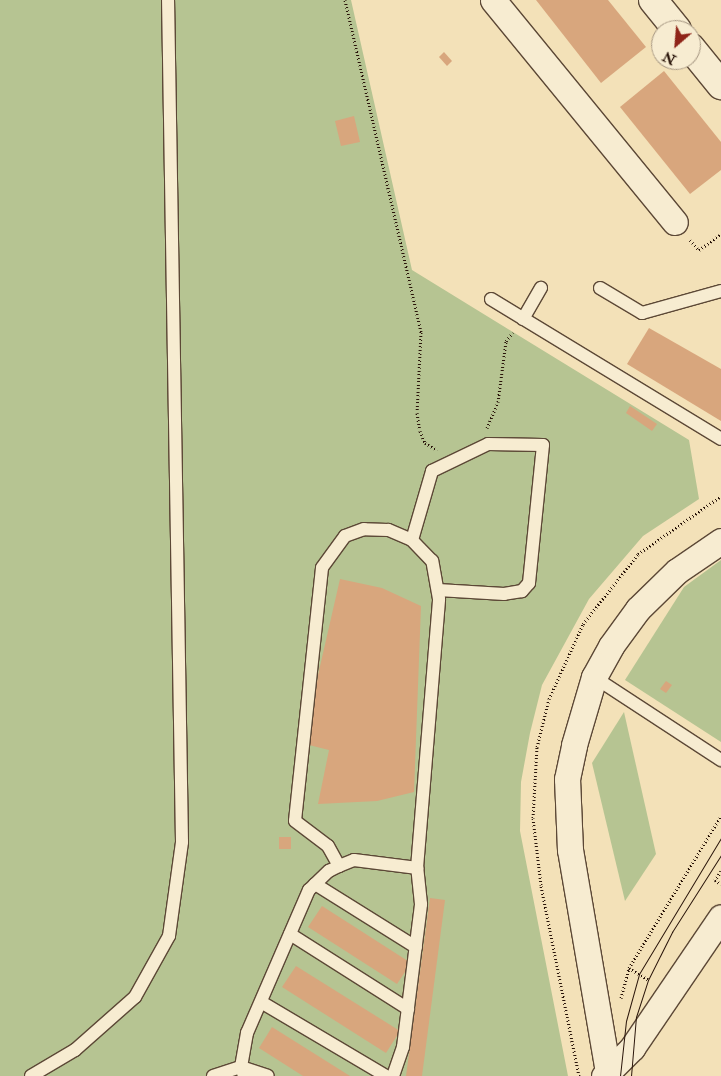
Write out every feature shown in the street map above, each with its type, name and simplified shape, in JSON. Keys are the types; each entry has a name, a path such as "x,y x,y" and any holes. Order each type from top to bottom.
{"street":[{"path":"493,0 675,222"},
{"path":"653,0 669,20"},
{"path":"701,60 721,85"},
{"path":"606,1074 567,816 569,771 594,677 638,609 677,571 721,541"},
{"path":"606,1074 632,1048 721,917"}],"lane":[{"path":"31,1076 75,1050 136,996 169,936 180,861 183,747 168,0"},
{"path":"523,319 542,288"},
{"path":"600,288 642,313 721,291"},
{"path":"491,299 721,439"},
{"path":"412,540 432,472 488,444 543,445 529,583 522,591 504,594 438,590"},
{"path":"339,866 328,846 295,821 322,568 345,536 364,529 388,530 412,540 432,561 438,590 417,868 421,904 408,1009 393,1076"},
{"path":"594,677 721,760"},
{"path":"242,1071 247,1033 290,934 315,884 339,866 354,860 417,868"},
{"path":"315,884 416,947"},
{"path":"290,934 408,1009"},
{"path":"261,1002 386,1076"},
{"path":"212,1076 242,1071 268,1076"}],"path":[{"path":"345,0 422,332 416,413 425,443 442,449"},
{"path":"675,222 699,250 721,234"},
{"path":"480,433 493,420 506,341 523,319"},
{"path":"618,1007 630,968 721,816"},
{"path":"715,825 721,829"},
{"path":"721,871 715,880 721,884"}],"green space":[{"path":"0,0 351,0 412,270 689,440 699,499 643,536 589,599 542,685 530,733 521,782 520,831 568,1076 0,1076"},
{"path":"721,560 721,742 625,680 684,587"},
{"path":"624,712 656,854 625,901 592,763"}],"building":[{"path":"536,0 608,0 646,47 601,83"},
{"path":"444,52 452,61 447,66 439,57"},
{"path":"664,71 721,142 721,170 690,194 620,107"},
{"path":"354,116 360,142 341,146 335,121"},
{"path":"649,328 721,369 721,421 627,364"},
{"path":"630,406 657,424 652,431 626,413"},
{"path":"340,579 382,588 421,606 414,792 377,801 318,804 329,750 309,745 318,675"},
{"path":"666,681 672,685 666,693 660,689"},
{"path":"279,837 291,837 291,849 279,849"},
{"path":"430,898 445,900 422,1076 406,1076"},
{"path":"322,906 411,963 397,984 308,927"},
{"path":"296,966 400,1031 386,1053 282,987"},
{"path":"272,1027 350,1076 303,1076 259,1048"}],"tram line":[{"path":"620,1076 626,1021 639,974 721,838"},
{"path":"631,1076 636,1017 648,980 672,932 721,855"}]}
